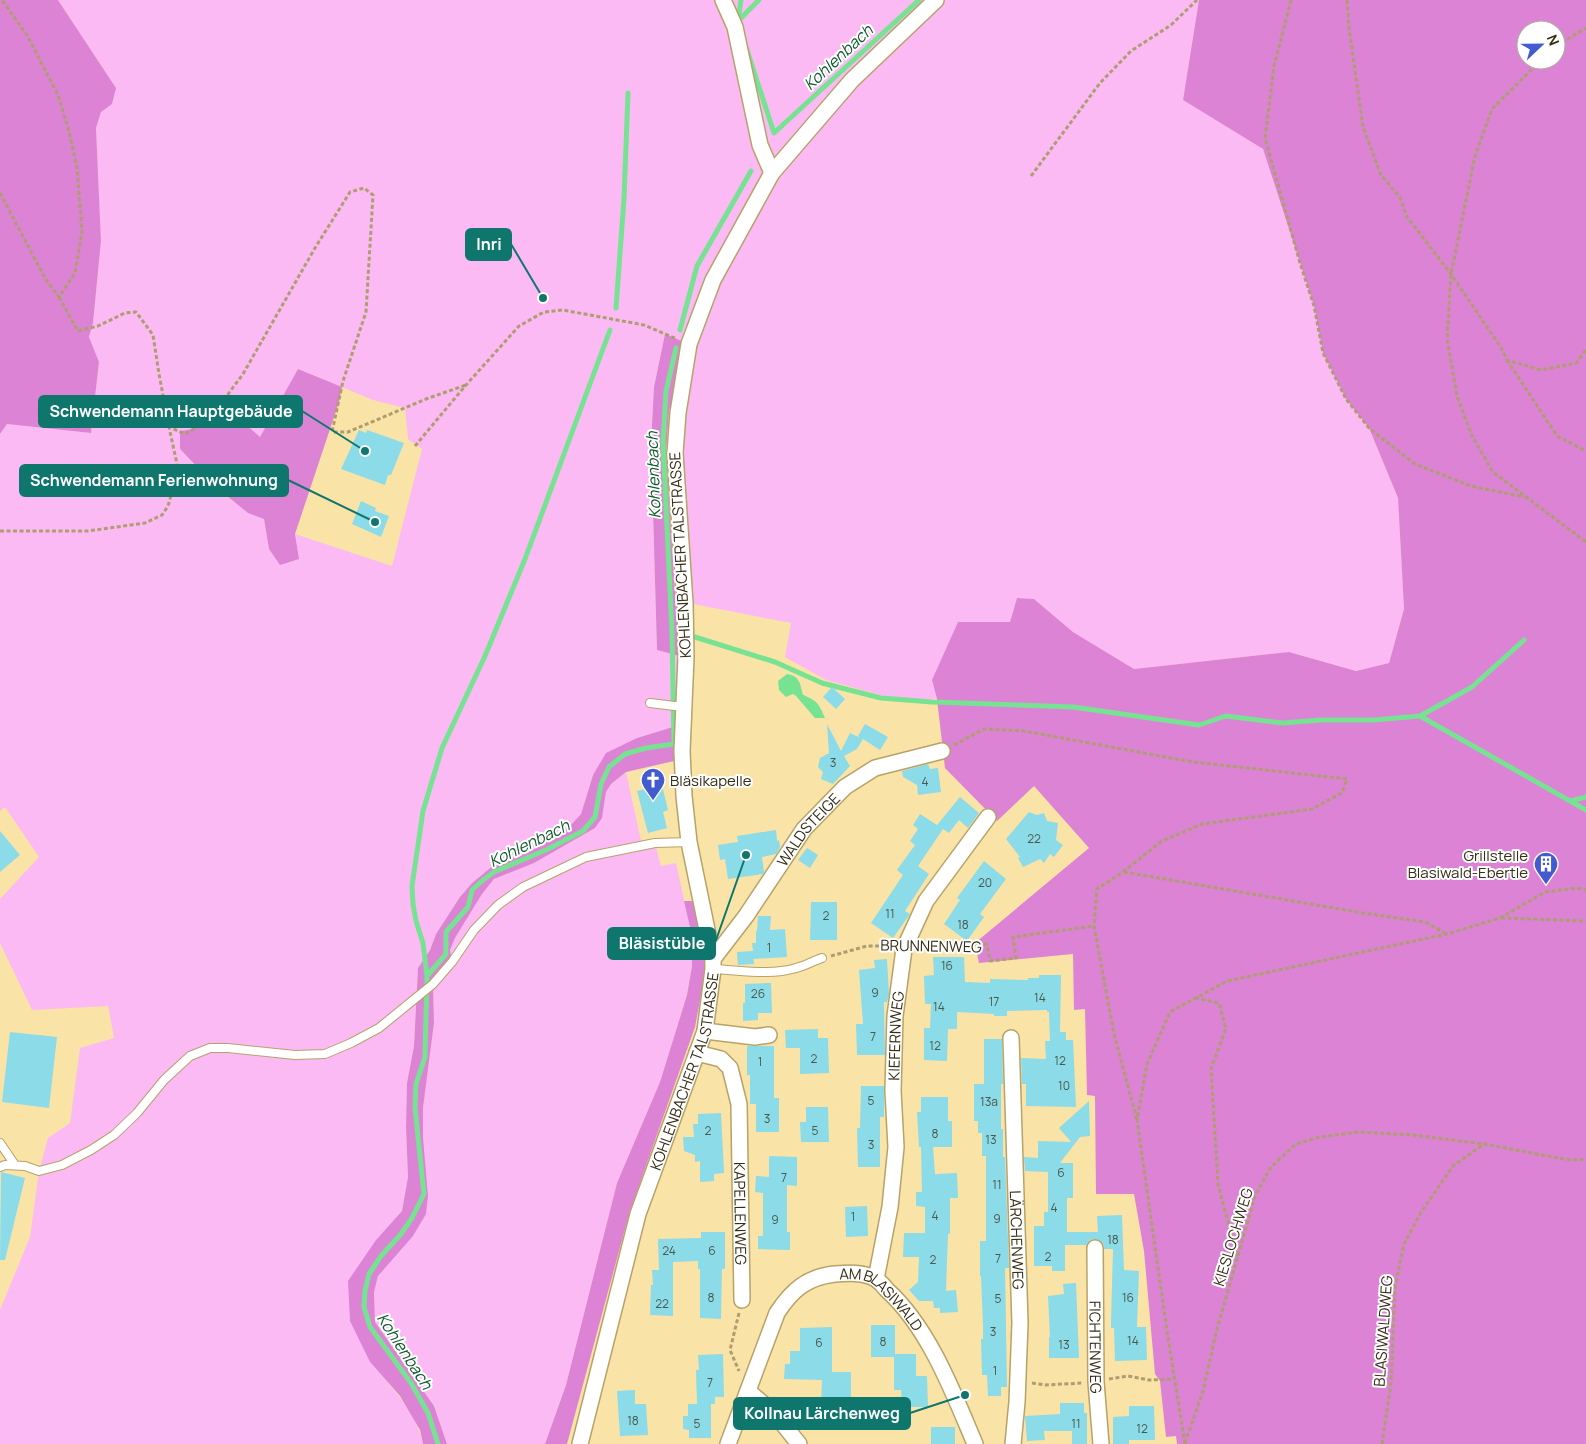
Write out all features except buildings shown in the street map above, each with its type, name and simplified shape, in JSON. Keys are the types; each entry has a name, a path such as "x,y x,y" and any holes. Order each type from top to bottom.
{"street":[{"path":"723,0 735,27 760,146 772,173"},
{"name":"KOHLENBACHER TALSTRASSE","path":"580,1444 638,1214 705,1031 713,964 689,842 683,778 680,706 686,658 685,604 674,453 689,344 714,280 772,173 852,80 936,0"},
{"name":"WALDSTEIGE","path":"713,964 804,829 845,787 875,768 942,751"},
{"name":"KIEFERNWEG","path":"876,1279 890,1207 895,1156 893,1092 895,1016 904,949 926,901 988,817"},
{"path":"705,1031 754,1037 769,1035"},
{"name":"LÄRCHENWEG","path":"1012,1038 1020,1323 1013,1444"},
{"name":"KAPELLENWEG","path":"697,1053 721,1059 730,1068 739,1104 742,1300"},
{"name":"FICHTENWEG","path":"1095,1248 1096,1382 1101,1444"},
{"name":"AM BLASIWALD","path":"728,1444 777,1313 788,1296 805,1283 821,1276 858,1274 876,1279 900,1301 926,1339 957,1400 975,1444"},
{"path":"748,1391 775,1414 799,1444"}],"lane":[{"path":"650,703 680,706"},
{"path":"0,1167 15,1165 39,1170 62,1165 91,1150 114,1135 138,1113 164,1080 190,1056 210,1048 294,1055 324,1054 351,1043 379,1028 433,984 480,924 498,905 523,887 586,858 655,843 689,842"},
{"path":"713,964 766,972 797,968 822,958"},
{"path":"0,1143 15,1165"}],"path":[{"path":"2,0 27,35 58,95 77,167 82,232 74,273 60,297"},
{"path":"1031,176 1100,83 1131,51 1171,25 1197,0"},
{"path":"1291,0 1274,66 1265,138 1314,306 1323,353 1346,400 1369,428 1414,464 1471,486 1524,497"},
{"path":"1348,0 1349,28 1363,127 1381,174 1400,197 1407,217 1452,274 1557,436 1586,452"},
{"path":"1566,40 1586,28"},
{"path":"1531,70 1492,110 1475,156 1452,274 1447,339 1457,396 1472,436 1493,472 1586,542"},
{"path":"169,427 185,434 209,420 243,374 315,248 350,192 364,188 373,196 366,312 344,381 332,432 348,432 466,385"},
{"path":"0,192 46,280 60,297 78,331 98,326 125,313 136,312 153,335 177,464 168,506 162,515 145,523 88,531 0,531"},
{"path":"415,446 519,326 544,312 563,310 644,325 689,344"},
{"path":"1507,360 1541,370 1576,363 1586,350"},
{"path":"942,751 984,729 1024,731 1193,762 1347,779 1342,793 1312,809 1202,824 1162,841 1123,872 1097,889 1094,926 1114,1034 1137,1120 1185,1444"},
{"path":"1123,872 1425,922 1446,934"},
{"path":"1137,1120 1147,1064 1153,1047 1170,1012 1194,998 1228,982 1446,934 1500,918 1545,892 1576,888 1586,890"},
{"path":"1500,918 1586,921"},
{"name":"BRUNNENWEG","path":"822,958 867,946 884,945 904,949 987,944 990,961 1016,958 1013,937 1094,926"},
{"path":"1194,998 1219,1003 1226,1029 1211,1068 1218,1184 1238,1256"},
{"name":"KIESLOCHWEG","path":"1185,1444 1203,1391 1216,1334 1256,1196 1271,1167 1296,1144 1359,1132 1413,1135 1484,1144"},
{"path":"1484,1144 1568,1160 1586,1160"},
{"name":"BLASIWALDWEG","path":"1382,1444 1392,1382 1395,1287 1404,1244 1420,1214 1453,1166 1484,1144"},
{"path":"742,1300 730,1350 748,1391"},
{"path":"1017,1380 1046,1385 1096,1382 1128,1376 1149,1380 1175,1379"}],"shaded area":[{"path":"0,0 58,0 116,88 112,104 101,112 96,128 101,241 93,323 89,337 99,362 91,433 7,424 0,434"},
{"path":"58,0 1199,0 1183,100 1263,149 1314,306 1323,353 1346,399 1369,428 1398,498 1404,609 1389,663 1356,671 1289,652 1134,669 1073,632 1034,599 1017,598 1010,622 932,680 937,699 898,700 826,680 785,657 791,623 693,604 683,457 684,415 697,346 721,283 768,182 689,344 665,334 654,387 651,443 657,650 679,656 676,726 637,738 593,774 581,814 570,826 528,853 495,864 472,883 460,897 436,934 430,950 418,968 414,1046 407,1083 408,1177 402,1212 376,1240 370,1362 409,1410 420,1432 423,1444 0,1444 0,1310 30,1237 39,1171 48,1138 70,1123 80,1048 114,1038 108,1006 32,1010 0,943 0,899 39,857 5,807 0,811 0,434 7,424 91,433 99,362 89,337 93,323 101,241 96,128 101,112 116,88","holes":["298,369 373,400 405,408 408,439 422,449 392,566 295,534 299,559 269,549 264,519 229,498 180,449 192,430 205,423 260,438"]},
{"path":"1199,0 1586,0 1586,1444 1177,1444 1176,1436 1166,1437 1160,1381 1155,1374 1144,1251 1134,1194 1096,1194 1095,1096 1087,1095 1085,1009 1074,1010 1073,954 979,963 975,943 1089,848 1034,786 997,821 945,768 937,699 932,680 958,622 1010,622 1017,598 1034,599 1073,632 1134,669 1289,652 1356,671 1389,663 1404,609 1398,498 1369,428 1346,399 1323,353 1314,306 1263,149 1183,100"},
{"path":"665,334 689,344 669,411 666,451 679,656 657,650 651,443 654,387"},
{"path":"298,369 342,387 339,402 295,534 299,559 280,565 269,549 264,519 248,513 217,488 180,449 180,431 199,426 223,405 260,437"},
{"path":"787,674 797,679 803,695 812,699 817,704 825,718 815,718 796,696 793,694 786,697 779,690 778,681"},
{"path":"676,726 674,761 626,772 611,784 606,792 602,818 595,828 534,863 494,879 482,894 455,938 450,950 452,962 433,984 434,1023 423,1108 423,1138 428,1196 426,1214 413,1236 378,1276 374,1292 375,1322 434,1406 447,1444 423,1444 420,1430 400,1396 370,1362 350,1321 348,1281 376,1240 402,1211 408,1177 407,1083 414,1046 418,968 430,950 436,934 460,897 472,883 495,864 528,853 570,826 581,814 593,775 606,753 637,738"},
{"path":"626,772 642,845 655,843 661,866 676,863 692,936 692,966 687,995 660,1082 617,1183 566,1385 545,1444 447,1444 434,1406 375,1322 374,1292 378,1276 391,1260 423,1138 423,1108 434,1023 433,984 455,938 482,894 494,879 534,863 595,828 602,817 606,792 611,784"},
{"path":"684,901 693,901 707,963 695,1027 629,1214 567,1444 545,1444 566,1385 617,1183 660,1082 687,995 692,966 692,936"}],"waterway":[{"path":"738,21 741,0"},
{"path":"739,24 738,21 759,0"},
{"name":"Kohlenbach","path":"746,47 774,133 919,0"},
{"path":"616,308 624,199 628,93"},
{"name":"Kohlenbach","path":"680,330 697,266 751,171"},
{"path":"427,976 423,943 413,904 412,886 423,811 442,748 485,656 525,559 610,330"},
{"name":"Kohlenbach","path":"438,1444 428,1413 411,1383 370,1327 364,1307 369,1274 381,1256 401,1234 412,1218 424,1194 415,1108 416,1084 425,1057 427,976 446,954 446,932 468,907 472,890 494,872 546,850 583,831 595,817 601,784 609,767 625,754 646,748 674,744 672,633 663,442 666,391 676,348"},
{"path":"695,637 775,662 822,683 881,698 932,702 1073,707 1199,725 1226,716 1283,723 1320,720 1374,720 1420,716 1472,687 1524,640"},
{"path":"1420,716 1586,810"},
{"path":"1571,801 1586,797"}],"place":[{"name":"Inri","path":"543,298"},
{"name":"Schwendemann Hauptgebäude","path":"365,451"},
{"name":"Schwendemann Ferienwohnung","path":"375,522"},
{"name":"Bläsikapelle","path":"653,801"},
{"name":"Bläsistüble","path":"746,855"},
{"name":"Grillstelle Blasiwald-Ebertle","path":"1546,885"},
{"name":"Kollnau Lärchenweg","path":"965,1395"}]}
